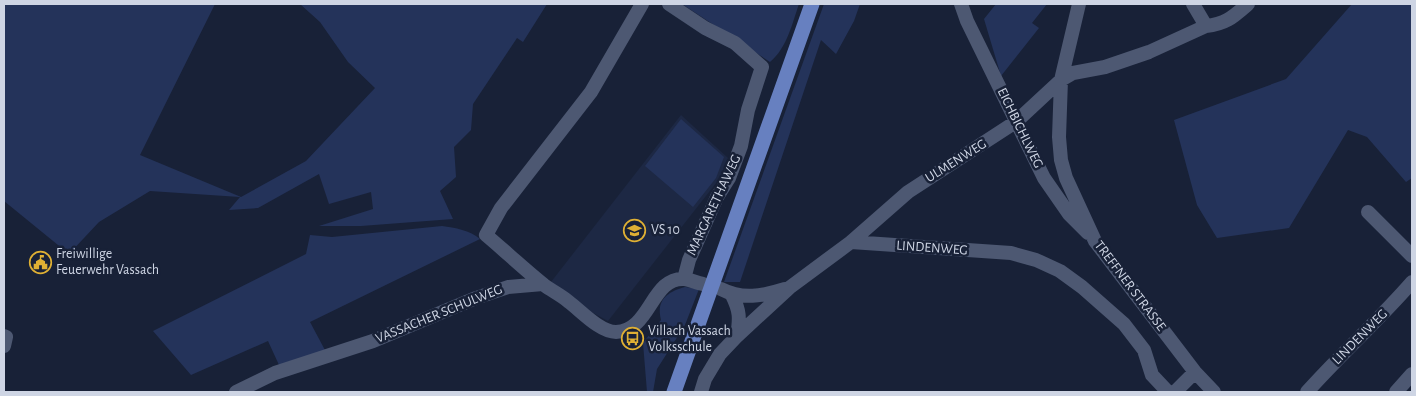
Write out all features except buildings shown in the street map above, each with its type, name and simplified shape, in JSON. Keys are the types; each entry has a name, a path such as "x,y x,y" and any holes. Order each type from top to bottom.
{"main road":[{"path":"674,392 812,4"}],"street":[{"path":"642,4 591,92 502,208 486,235 543,284 567,300 597,325 615,332 625,330 636,324 662,287 672,281 684,279 703,284"},
{"name":"MARGARETHAWEG","path":"669,4 705,28 735,44 762,67 748,110 741,146 729,178 717,197 689,260 684,279"},
{"name":"EICHBICHLWEG","path":"961,4 967,21 1044,178 1069,214 1095,241"},
{"name":"TREFFNER STRASSE","path":"1079,4 1060,80 1058,137 1066,178 1095,241 1194,372 1214,392"},
{"path":"1193,4 1206,26"},
{"path":"1060,80 1073,73 1105,67 1149,52 1206,26 1218,25 1228,21 1248,4"},
{"name":"ULMENWEG","path":"851,242 908,192 1017,121 1060,80"},
{"path":"1368,212 1412,256"},
{"path":"701,392 716,361 738,336 789,288 851,242"},
{"name":"LINDENWEG","path":"851,242 1011,253 1036,260 1060,271 1082,287 1124,324 1144,350 1152,375 1168,392"},
{"name":"LINDENWEG","path":"1307,392 1324,372 1390,307 1412,282"},
{"name":"VASSACHER SCHULWEG","path":"236,392 274,373 373,341 484,295 508,287 543,284"},
{"path":"738,336 740,318 738,306 726,292 748,296 770,294 789,288"},
{"path":"4,336 6,337 4,346"},
{"path":"1175,392 1194,372"},
{"path":"1396,392 1412,374"}],"shaded area":[{"path":"4,4 215,4 140,155 241,197 306,161 375,88 348,62 320,22 300,4 547,4 523,42 517,38 473,104 471,130 454,147 456,177 440,191 453,219 361,226 319,226 373,209 371,192 329,204 319,174 258,208 229,210 240,197 150,191 99,222 69,254 4,201"},
{"path":"682,4 799,4 785,43 770,62"},
{"path":"824,4 860,4 854,21 836,54 821,40 740,282 724,282"},
{"path":"996,4 1047,4 1032,23 1039,28 1001,76 984,19"},
{"path":"1352,4 1412,4 1412,178 1406,182 1367,137 1348,130 1289,228 1217,238 1197,205 1174,120 1286,79"},
{"name":"VS 10","path":"681,115 728,158 720,178 608,321 593,313 551,282"},
{"path":"681,119 724,157 716,178 693,207 645,166"},
{"path":"442,226 467,231 480,239 310,322 326,352 279,365 268,341 191,375 153,331 306,254 310,235 332,237"},
{"path":"685,287 699,289 685,325 657,369 653,392 647,392 643,343 661,320 660,307 664,298 673,291"}],"place":[{"name":"VS 10","path":"635,230"},
{"name":"Freiwillige Feuerwehr Vassach","path":"40,262"},
{"name":"Villach Vassach Volksschule","path":"632,339"}]}
